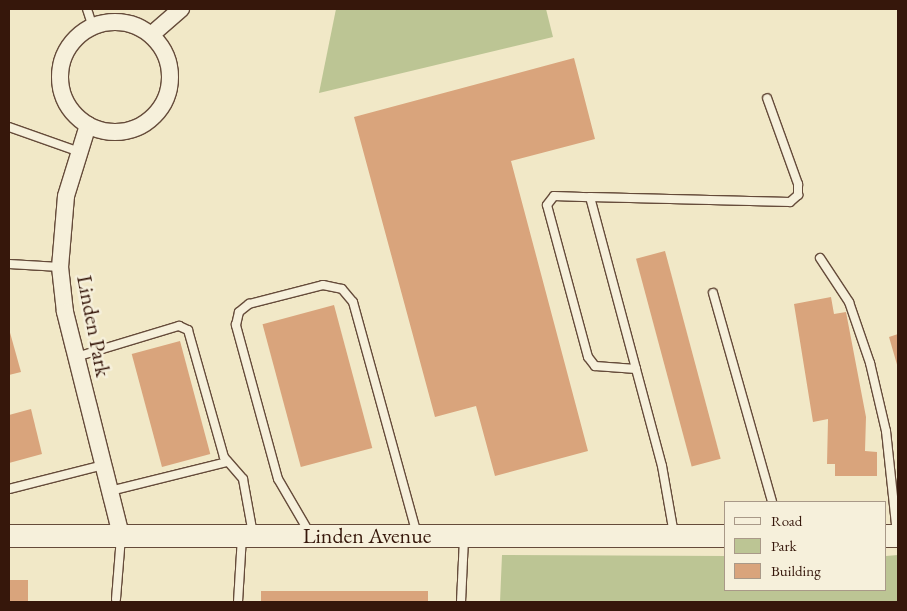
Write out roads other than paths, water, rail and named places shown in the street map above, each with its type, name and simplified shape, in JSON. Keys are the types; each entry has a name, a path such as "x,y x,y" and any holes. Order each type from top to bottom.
{"main road":[{"name":"Linden Avenue","path":"9,536 724,536"}],"street":[{"path":"151,35 182,9"},
{"path":"123,22 151,35 167,55 171,74 162,108 134,129 117,132 88,125 70,110 59,77 72,42 93,27 123,22"},
{"name":"Linden Park","path":"88,125 77,150 66,196 60,267 76,357 121,535"}],"lane":[{"path":"87,9 93,27"},
{"path":"636,369 595,366 588,356 547,205 554,196 790,202 798,196 798,184 767,98"},
{"path":"9,128 77,150"},
{"path":"590,197 673,512 674,536"},
{"path":"820,258 850,302 870,363 886,431 898,536"},
{"path":"9,264 60,267"},
{"path":"311,536 278,479 236,325 239,312 249,304 322,285 342,289 353,302 418,536"},
{"path":"713,293 772,501"},
{"path":"76,357 179,326 188,330 227,462 243,479 248,536 238,602"},
{"path":"110,491 158,481 227,462"},
{"path":"9,489 104,465"},
{"path":"116,599 121,535"},
{"path":"462,602 464,536"}]}
